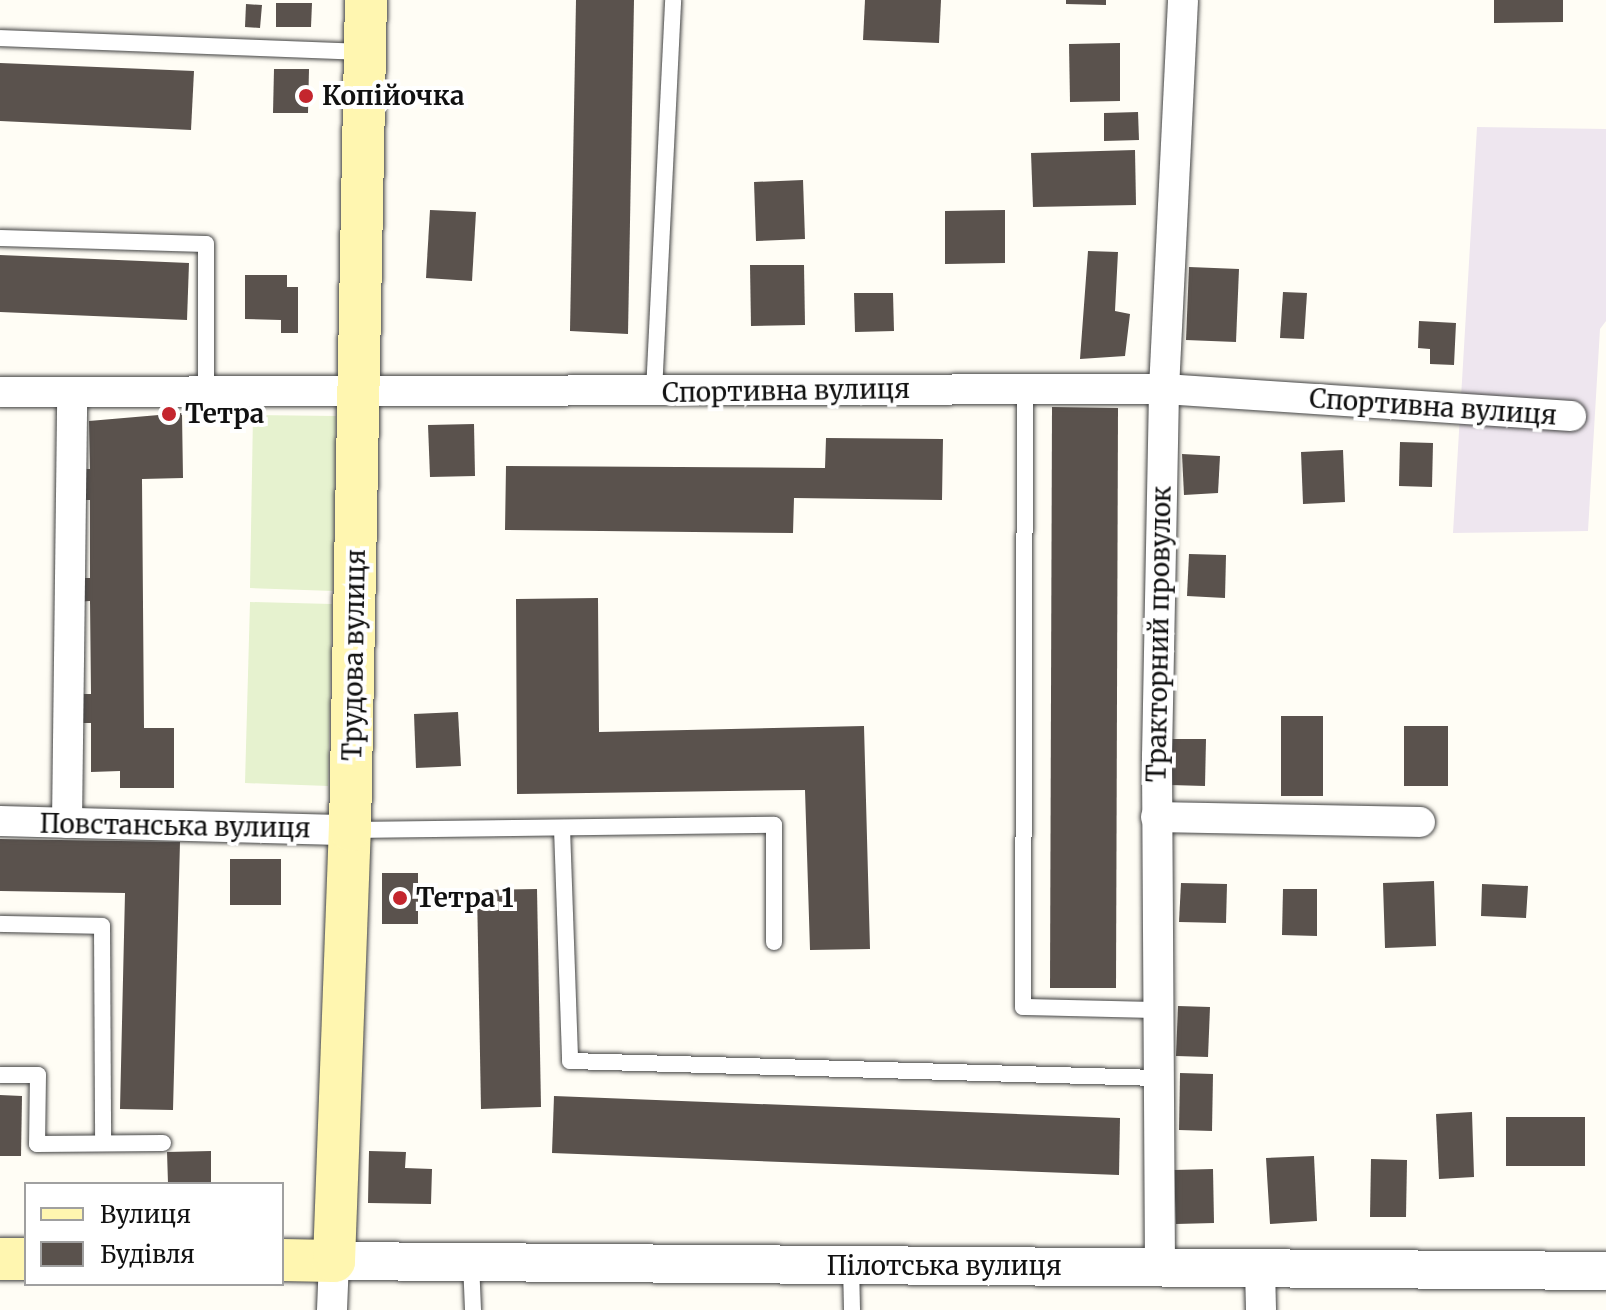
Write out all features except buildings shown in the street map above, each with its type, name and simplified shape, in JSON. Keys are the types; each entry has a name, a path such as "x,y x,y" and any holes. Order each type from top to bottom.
{"main road":[{"name":"Трудова вулиця","path":"334,1261 350,830 366,0"},
{"path":"0,1259 24,1259"},
{"name":"Пілотська вулиця","path":"284,1260 334,1261"}],"street":[{"name":"Тракторний провулок","path":"1160,1268 1156,817 1164,389 1183,0"},
{"name":"Спортивна вулиця","path":"0,392 360,395 1164,389 1571,416"},
{"path":"67,823 72,394"},
{"path":"1156,817 1420,822"},
{"name":"Повстанська вулиця","path":"0,821 350,830"},
{"name":"Пілотська вулиця","path":"334,1261 1606,1271"},
{"name":"Трудова вулиця","path":"332,1310 334,1261"},
{"path":"1260,1268 1261,1310"}],"lane":[{"path":"654,392 673,0"},
{"path":"0,38 365,52"},
{"path":"0,238 206,244 206,394"},
{"path":"1025,389 1023,1007 1157,1010"},
{"path":"350,830 774,825 774,942"},
{"path":"562,828 570,1061 1158,1078"},
{"path":"0,924 102,926 103,1143"},
{"path":"0,1075 38,1075 37,1144 163,1143"},
{"path":"471,1262 473,1310"},
{"path":"851,1265 852,1310"}],"shaded area":[{"path":"1477,127 1606,129 1606,321 1600,329 1588,531 1453,533"}],"green space":[{"path":"253,415 336,416 333,591 250,588"},
{"path":"250,602 332,604 328,786 245,783"}],"place":[{"name":"Копійочка","path":"306,96"},
{"name":"Тетра","path":"169,414"},
{"name":"Тетра 1","path":"400,898"}]}
